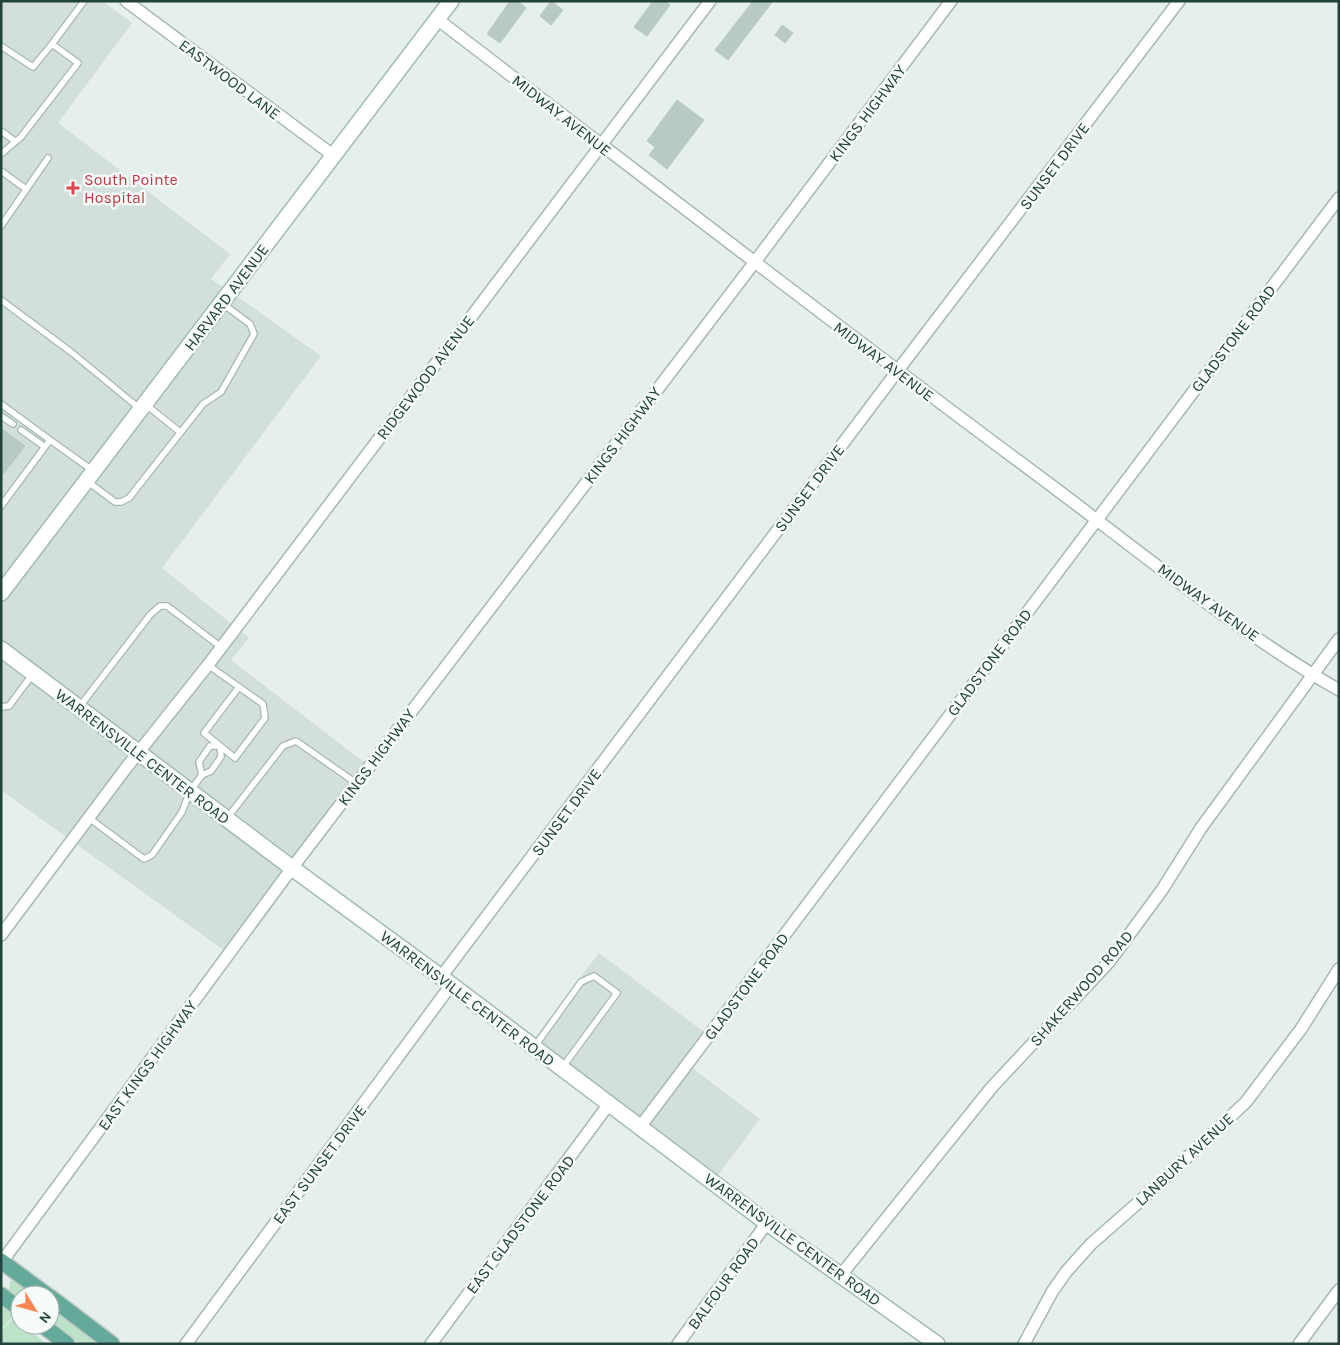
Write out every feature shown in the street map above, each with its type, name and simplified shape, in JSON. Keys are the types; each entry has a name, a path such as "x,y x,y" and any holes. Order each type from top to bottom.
{"main road":[{"name":"HARVARD AVENUE","path":"1,593 451,1"},
{"name":"WARRENSVILLE CENTER ROAD","path":"1,649 767,1223 936,1344"},
{"path":"2,1262 33,1285"},
{"path":"60,1305 112,1344"},
{"path":"55,1335 67,1344"}],"street":[{"name":"EASTWOOD LANE","path":"126,1 334,156"},
{"name":"RIDGEWOOD AVENUE","path":"1,935 139,752 208,665 710,1"},
{"name":"KINGS HIGHWAY","path":"292,868 754,263 951,1"},
{"name":"SUNSET DRIVE","path":"446,981 897,371 1180,1"},
{"name":"MIDWAY AVENUE","path":"437,19 754,263 1242,628 1312,675 1339,690"},
{"name":"GLADSTONE ROAD","path":"640,1127 1339,198"},
{"name":"SHAKERWOOD ROAD","path":"841,1275 992,1087 1109,962 1162,890 1201,828 1339,639"},
{"name":"EAST KINGS HIGHWAY","path":"2,1262 292,868"},
{"name":"LANBURY AVENUE","path":"1024,1344 1052,1292 1066,1272 1091,1244 1148,1194 1246,1102 1301,1029 1339,969"},
{"name":"EAST SUNSET DRIVE","path":"186,1344 446,981"},
{"name":"EAST GLADSTONE ROAD","path":"432,1344 609,1104"},
{"name":"BALFOUR ROAD","path":"678,1344 767,1223"},
{"path":"1299,1344 1339,1290"}],"lane":[{"path":"1,46 34,67 84,1"},
{"path":"1,154 21,136 78,63 52,44"},
{"path":"1,130 16,141"},
{"path":"1,226 48,158"},
{"path":"1,171 26,189"},
{"path":"1,300 143,407 180,432"},
{"path":"1,404 50,440 90,476 115,502 121,502 129,498 203,404 220,392 254,334 250,324 222,303"},
{"path":"1,416 13,424"},
{"path":"21,430 45,447"},
{"path":"1,506 50,440"},
{"path":"80,707 150,615 160,606 167,606 221,647"},
{"path":"208,665 263,704 265,718 235,758 204,733 239,688"},
{"path":"1,707 10,706 34,673"},
{"path":"226,819 284,746 292,741 296,741 356,783"},
{"path":"202,775 199,762 210,746 220,746"},
{"path":"89,818 144,859 152,856 182,812 190,791 202,775 211,771 221,757 220,746"},
{"path":"534,1047 581,982 594,976 617,993 562,1068"}],"shaded area":[{"path":"1,1 102,1 132,23 58,123 230,254 211,279 321,356 162,568 249,638 231,660 369,766 229,954 1,790"},
{"path":"599,953 708,1035 687,1064 760,1119 713,1182 530,1044"}],"green space":[{"path":"10,1281 15,1281 20,1285 10,1285 9,1291"},
{"path":"1,1289 10,1292 10,1320 1,1330"},
{"path":"60,1315 99,1344 80,1344 60,1329"},
{"path":"10,1321 10,1335 35,1335 47,1344 1,1344 1,1331"}],"building":[{"path":"510,1 518,1 526,8 500,43 487,34"},
{"path":"551,1 563,10 551,25 540,16"},
{"path":"653,1 665,1 670,5 647,36 634,27"},
{"path":"753,1 773,1 728,60 715,50"},
{"path":"782,25 793,33 785,43 775,35"},
{"path":"677,100 704,120 667,169 649,155 655,147 647,141"},
{"path":"1,428 25,446 1,477"}],"place":[{"name":"South Pointe Hospital","path":"73,188"}]}
